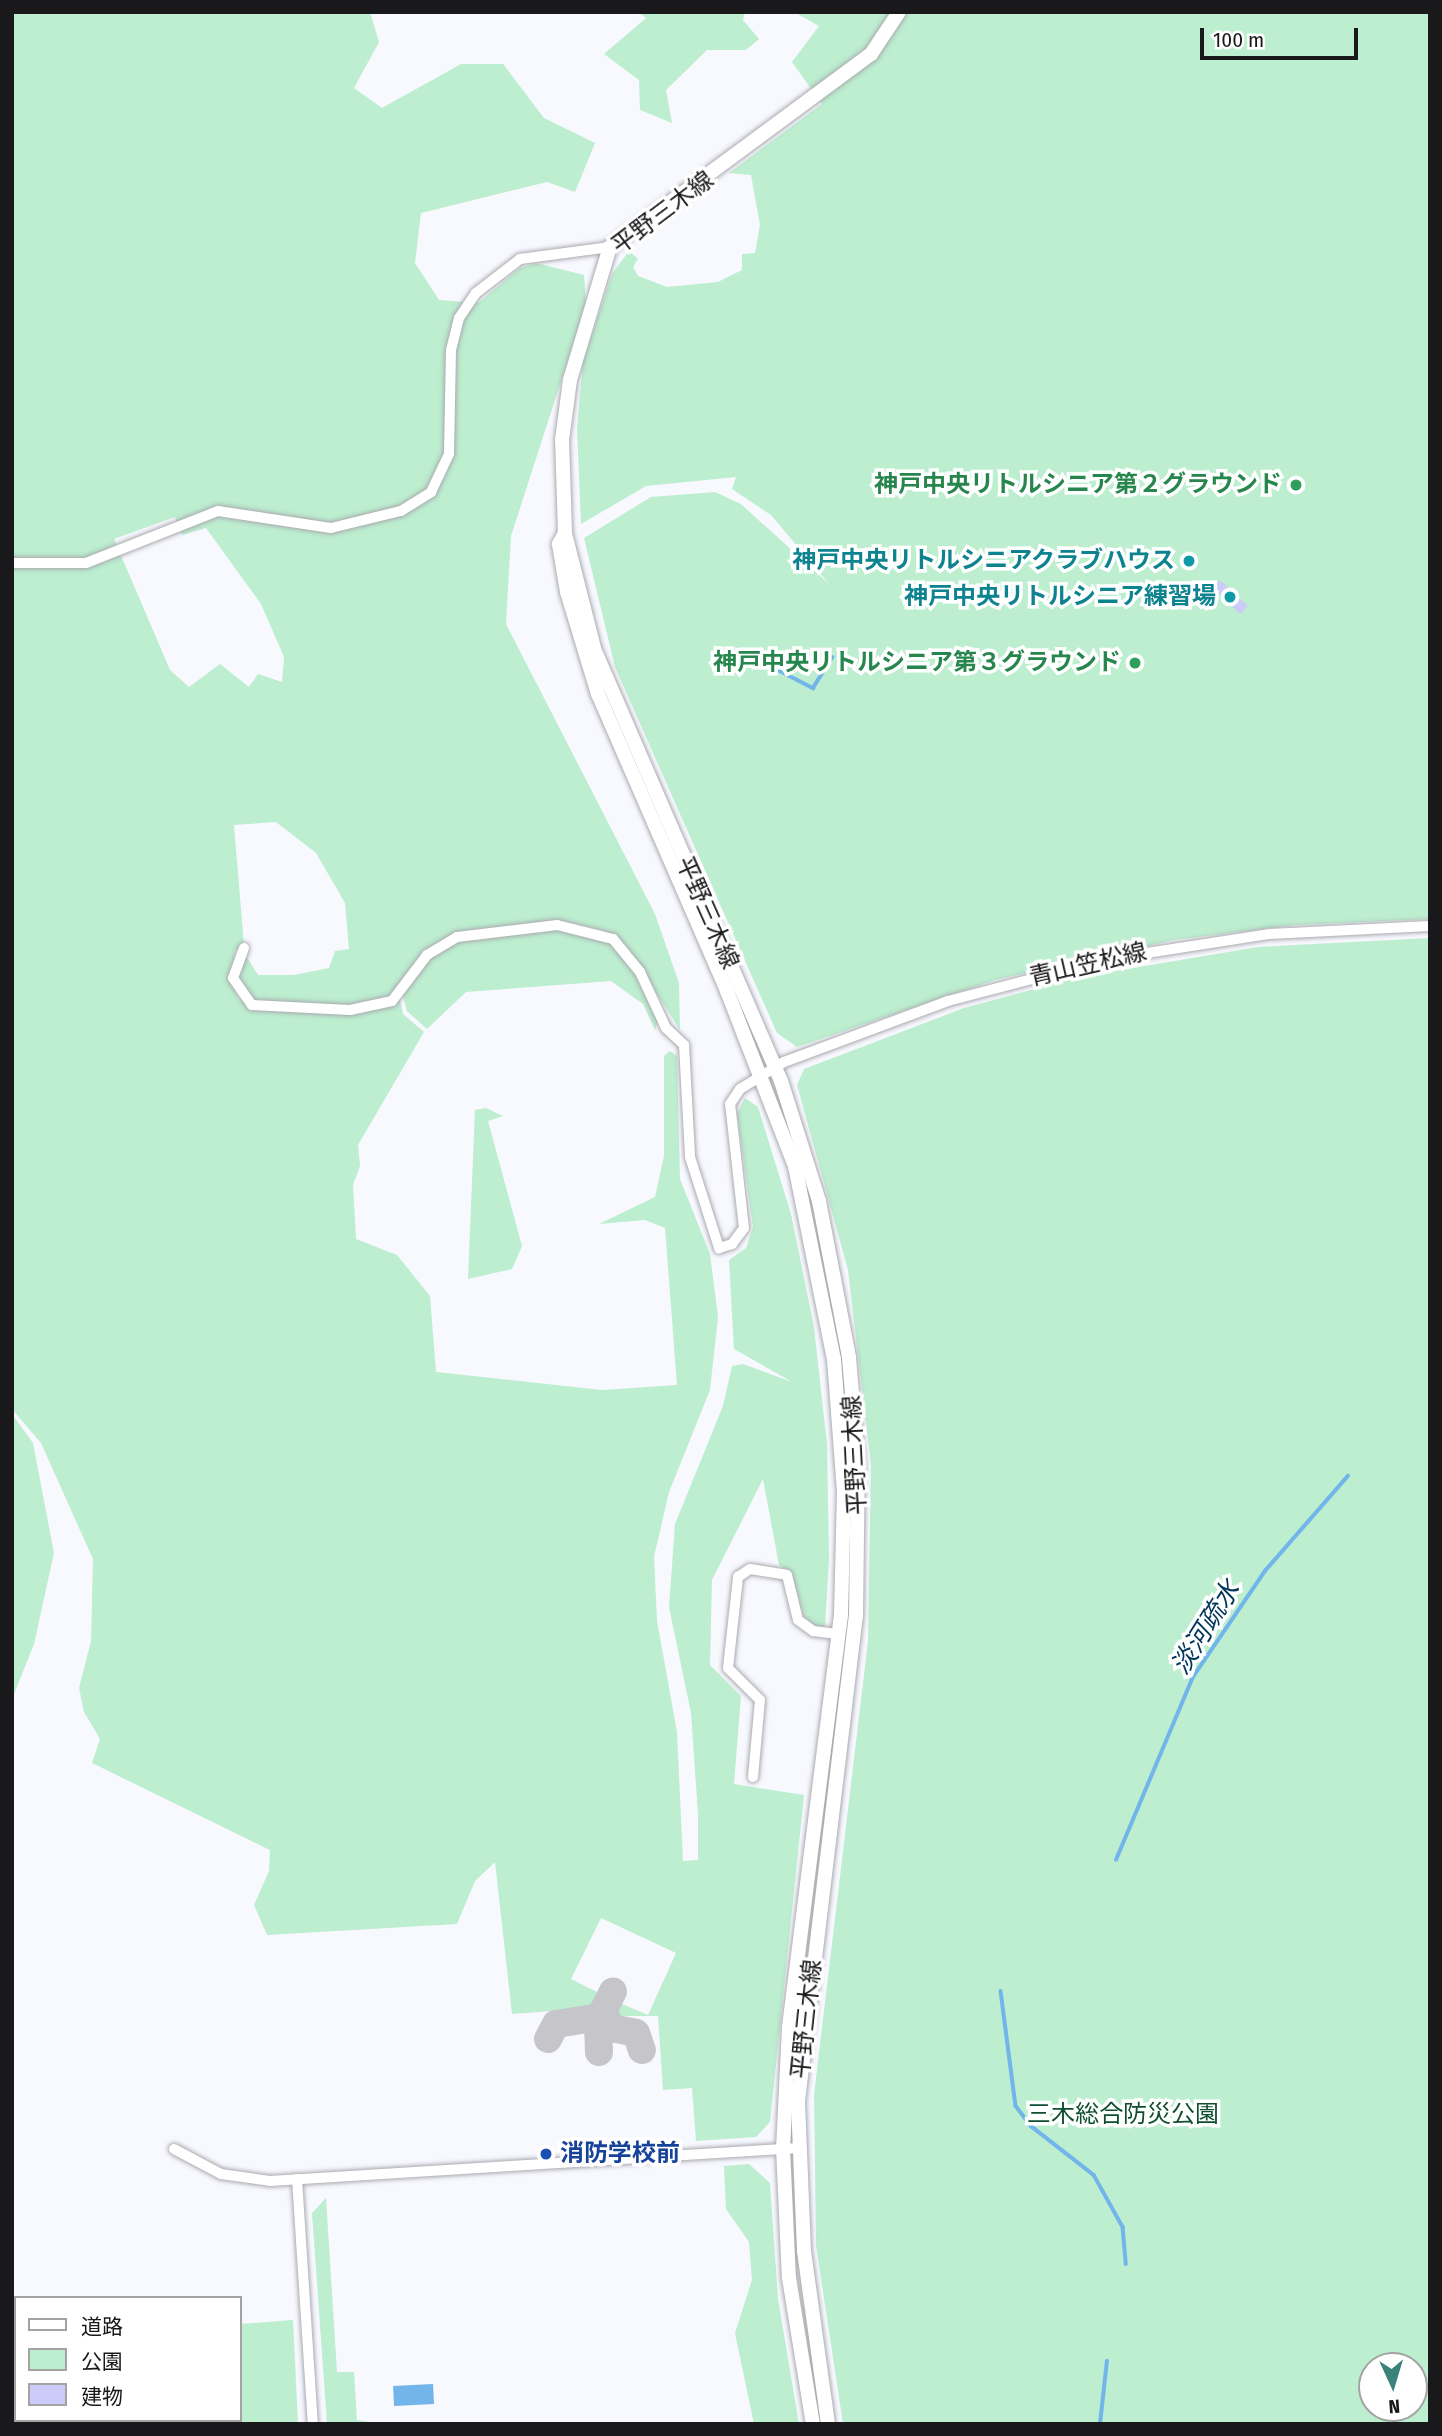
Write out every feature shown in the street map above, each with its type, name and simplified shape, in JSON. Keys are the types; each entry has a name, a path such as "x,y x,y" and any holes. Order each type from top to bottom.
{"main road":[{"name":"平野三木線","path":"828,2424 808,2295 799,2148 801,2057 854,1637 859,1473 849,1357 829,1244 776,1067 615,704 565,533 565,400 610,247 871,54 899,12"},
{"name":"平野三木線","path":"565,533 559,544 570,607 598,694 762,1074 795,1166 832,1343 844,1492 839,1634 789,2027 783,2148 789,2278 813,2424"}],"street":[{"path":"12,563 86,563 218,511 331,528 401,512 431,492 445,467 451,350 459,318 476,293 511,262 610,247"},
{"name":"青山笠松線","path":"244,948 233,978 252,1005 361,1009 392,1001 449,939 543,926 588,929 627,951 666,1028 684,1045 690,1157 719,1248 732,1244 744,1227 730,1104 762,1074 776,1067 948,1001 1095,961 1270,934 1430,926"},
{"path":"753,1777 760,1700 728,1668 738,1577 750,1569 787,1575 798,1620 813,1631 839,1634"},
{"path":"174,2149 236,2178 298,2179 799,2148"},
{"path":"298,2179 313,2424"}],"green space":[{"path":"12,12 370,12 379,42 354,88 382,108 461,64 503,64 544,118 595,143 575,192 547,182 421,213 415,263 439,300 478,303 520,268 536,263 584,275 586,304 511,536 506,624 655,914 679,983 680,1030 625,944 602,930 562,921 448,936 422,956 391,997 361,1006 258,1004 237,979 245,954 258,975 294,975 329,968 335,951 349,949 345,903 316,853 276,822 234,825 244,945 235,951 230,983 239,999 262,1011 362,1013 400,999 403,1014 424,1032 358,1145 360,1166 353,1185 356,1239 397,1255 430,1296 436,1372 602,1390 677,1385 665,1228 645,1220 599,1224 655,1197 664,1156 664,1056 670,1051 677,1056 680,1179 710,1254 718,1317 710,1390 669,1492 654,1557 657,1621 677,1732 683,1861 698,1860 698,1814 691,1713 669,1607 675,1524 723,1406 732,1366 743,1364 792,1382 734,1349 729,1260 746,1248 753,1227 737,1113 745,1098 758,1107 791,1214 814,1327 827,1444 829,1559 825,1627 815,1626 804,1616 791,1573 779,1565 763,1479 712,1580 710,1665 741,1696 734,1784 804,1795 770,2122 756,2137 696,2141 692,2088 663,2090 658,2016 615,2016 622,2004 648,2015 676,1953 601,1918 571,1979 597,1992 591,2008 512,2014 495,1862 475,1881 457,1924 267,1935 254,1905 269,1871 270,1850 92,1763 100,1739 84,1712 79,1688 91,1641 93,1559 41,1443 12,1409","holes":["175,517 182,535 206,528 261,604 284,657 282,682 258,674 249,687 220,664 189,687 170,670 114,539"]},
{"path":"638,12 745,12 743,20 759,39 746,50 707,50 666,90 672,123 640,110 639,80 604,54 646,18"},
{"path":"794,12 1430,12 1430,919 1297,925 1174,940 995,980 797,1047 777,1033 615,667 584,538 651,497 715,492 741,504 829,584 771,515 732,489 736,477 646,486 581,524 577,428 583,362 612,274 629,251 638,259 633,267 638,276 667,287 718,282 742,270 742,254 755,253 760,225 751,175 729,173 822,104 792,62 819,26"},
{"path":"558,929 608,940 622,951 660,1016 655,1030 643,1004 611,981 466,992 427,1029 407,1011 403,996 430,957 451,943"},
{"name":"三木総合防災公園","path":"1430,938 1430,2424 843,2424 816,2245 814,2095 868,1641 871,1465 848,1270 797,1085 804,1069 964,1008 1079,977 1258,947"},
{"path":"486,1108 503,1116 488,1121 522,1246 512,1269 468,1279 475,1110"},
{"path":"12,1414 33,1443 54,1553 34,1644 12,1699"},
{"path":"749,2164 770,2183 778,2299 799,2424 754,2424 735,2333 752,2280 749,2242 726,2209 724,2166"},
{"path":"326,2198 337,2372 354,2372 357,2420 381,2424 327,2424 312,2213"},
{"path":"293,2320 298,2424 12,2424 12,2342 14,2422 242,2422 242,2324"}],"water":[{"path":"433,2384 434,2404 394,2406 393,2386"}],"building":[{"name":"神戸中央リトルシニア練習場","path":"1220,580 1248,606 1240,614 1212,588"}],"waterway":[{"path":"738,649 813,688 832,657"},
{"name":"淡河疏水","path":"1116,1860 1193,1677 1265,1571 1348,1476"},
{"name":"淡河疏水","path":"1001,1991 1016,2106 1031,2126 1094,2175 1123,2227 1126,2264"},
{"name":"淡河疏水","path":"1100,2424 1107,2361"}],"taxiway":[{"path":"599,2052 598,2022 613,1991"},
{"path":"603,2011 611,2028 636,2033 642,2050"},
{"path":"548,2039 556,2024 600,2017"}],"place":[{"name":"神戸中央リトルシニア第２グラウンド","path":"1296,485"},
{"name":"神戸中央リトルシニアクラブハウス","path":"1189,561"},
{"name":"神戸中央リトルシニア練習場","path":"1230,597"},
{"name":"神戸中央リトルシニア第３グラウンド","path":"1135,663"},
{"name":"消防学校前","path":"546,2154"}]}
